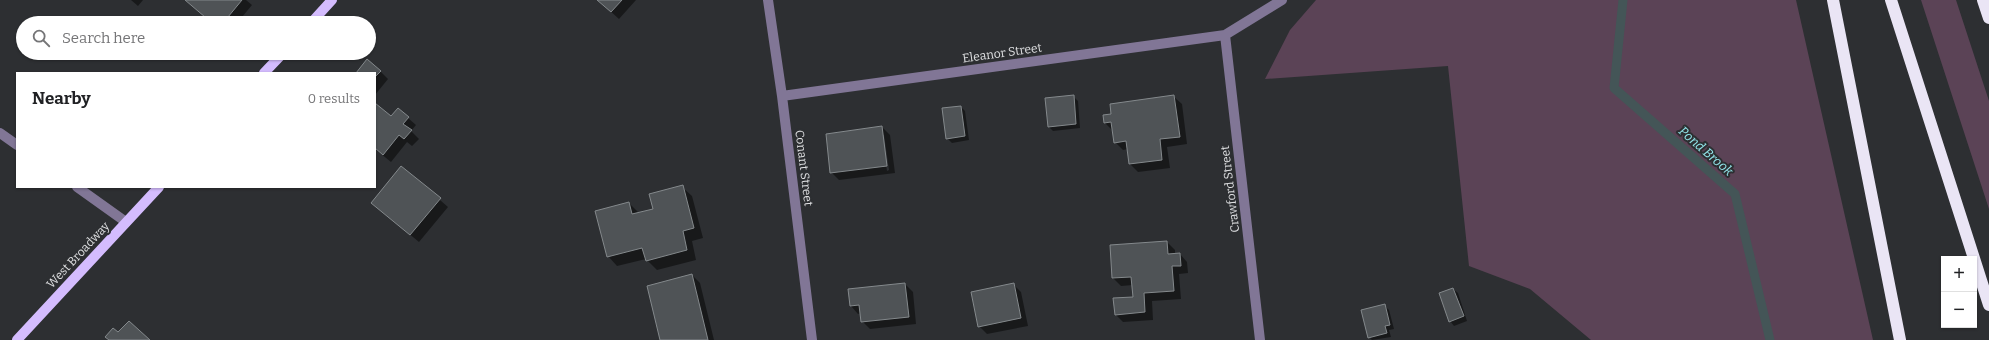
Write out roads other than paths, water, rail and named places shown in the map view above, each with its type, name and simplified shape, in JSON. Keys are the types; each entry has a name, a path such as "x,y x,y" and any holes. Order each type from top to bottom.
{"highway":[{"path":"1832,0 1900,340"},
{"path":"1891,0 1989,305"},
{"path":"1983,0 1989,18"}],"main road":[{"path":"317,16 332,0"},
{"path":"265,72 276,60"},
{"name":"West Broadway","path":"17,340 158,188"}],"street":[{"name":"Conant Street","path":"768,0 782,96 812,340"},
{"path":"1225,35 1282,0"},
{"name":"Eleanor Street","path":"782,96 1225,35"},
{"name":"Crawford Street","path":"1225,35 1260,340"},
{"path":"0,132 16,143"},
{"path":"78,188 126,222"}],"waterway":[{"name":"Pond Brook","path":"1623,0 1614,88 1735,194 1770,340"}]}
